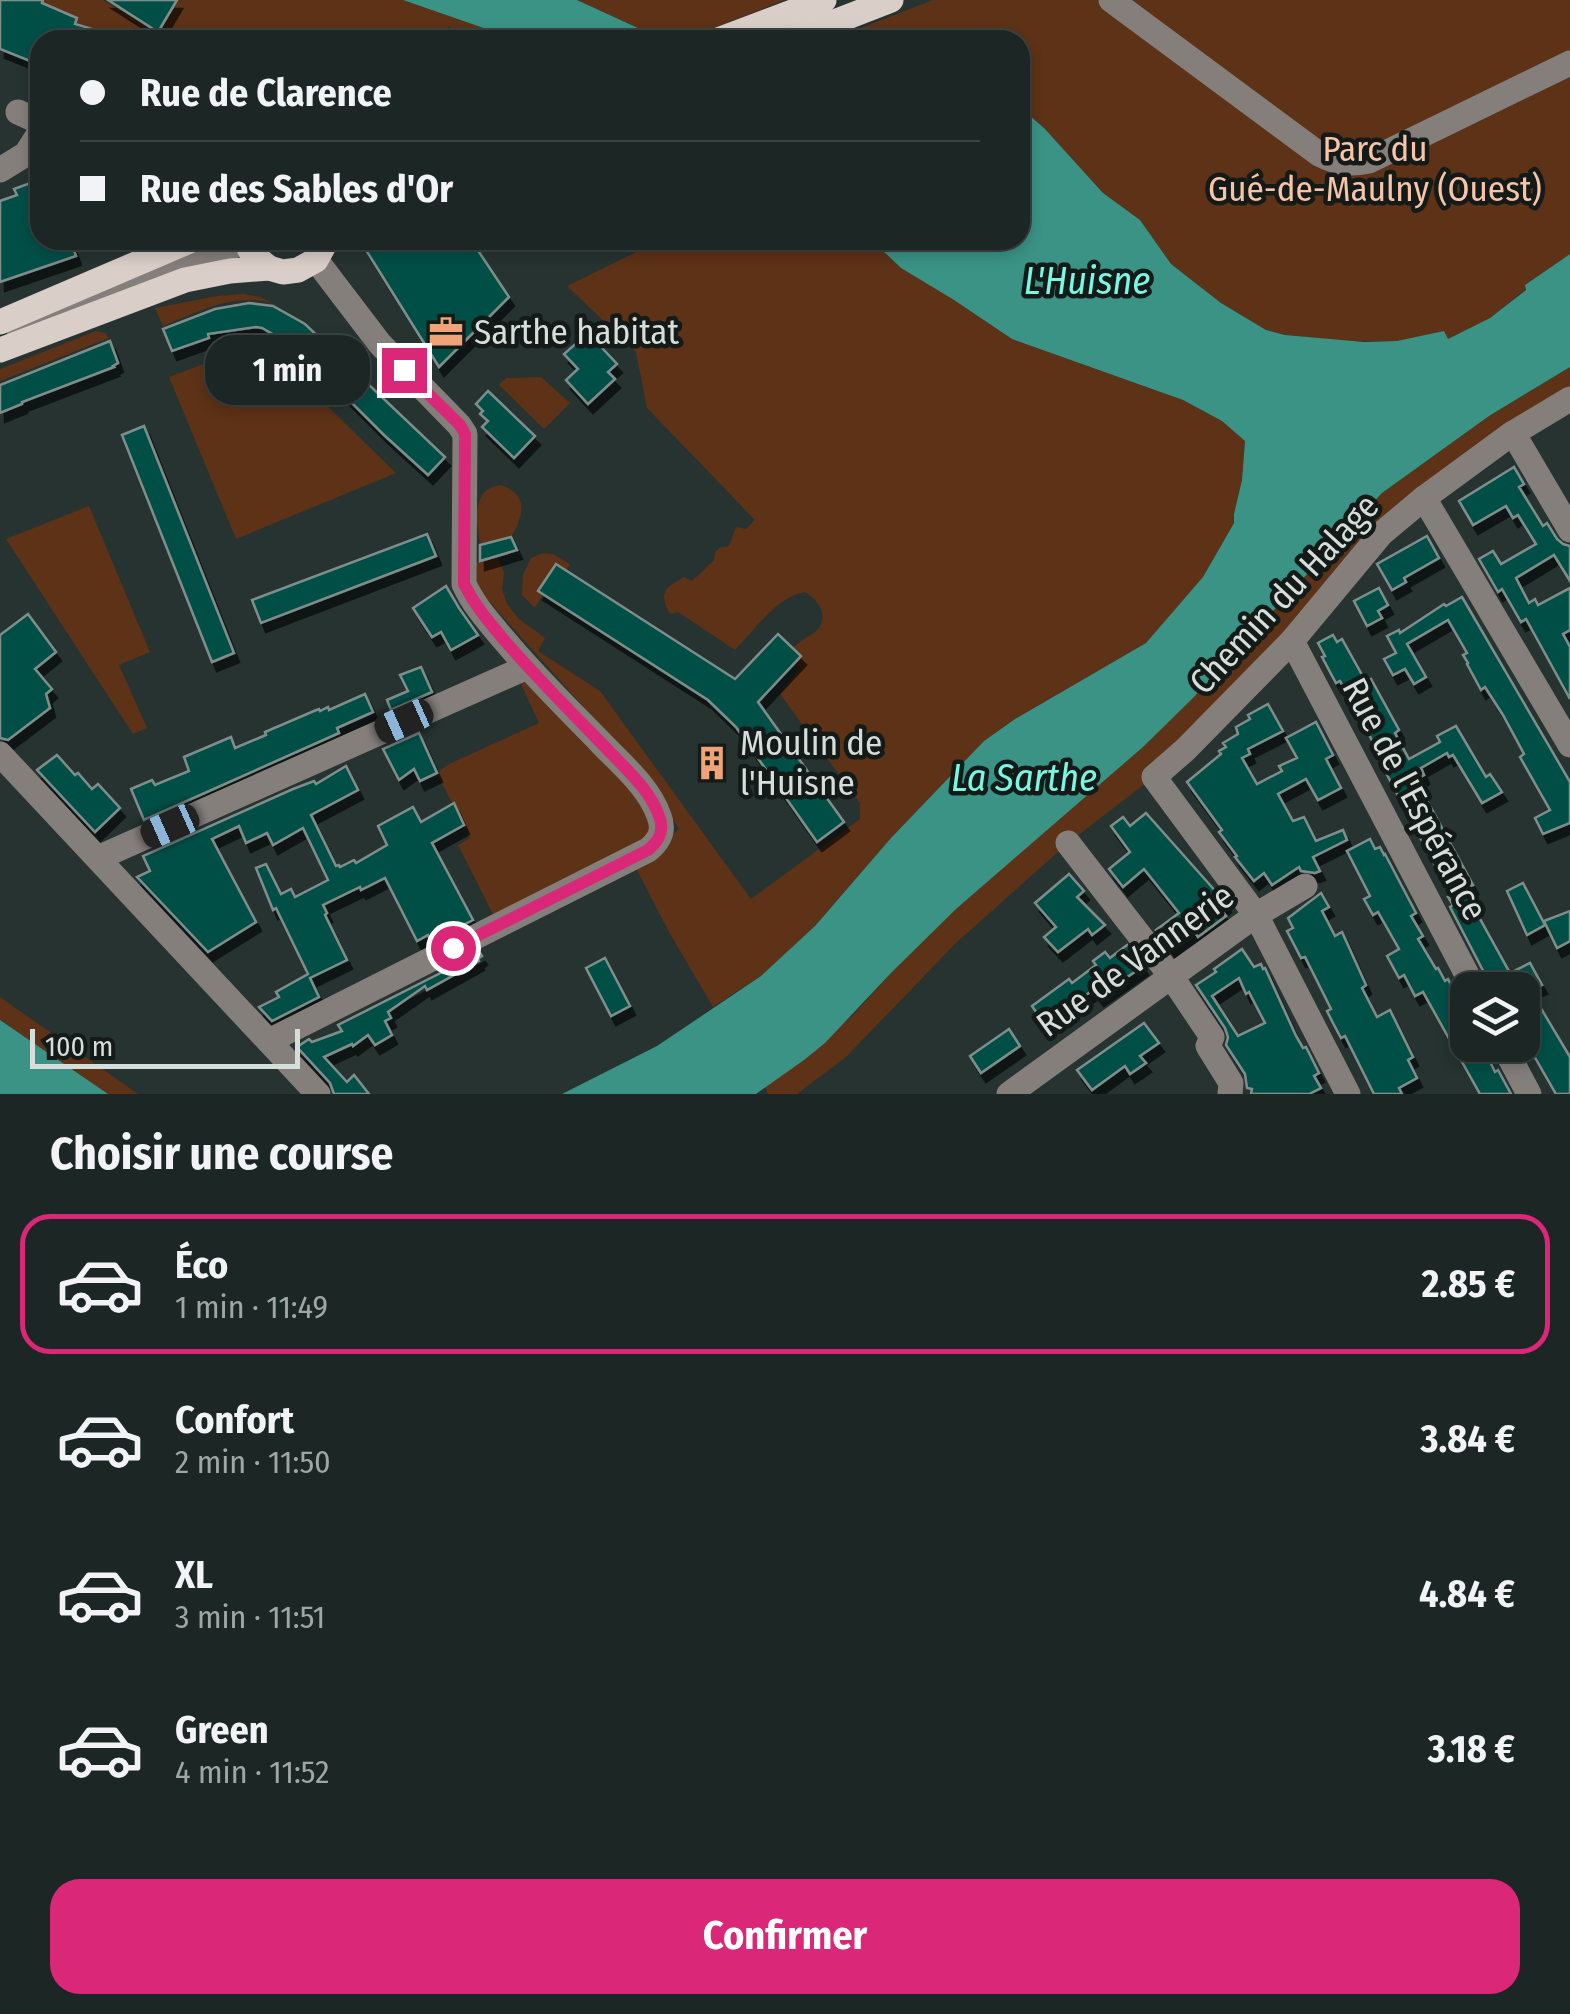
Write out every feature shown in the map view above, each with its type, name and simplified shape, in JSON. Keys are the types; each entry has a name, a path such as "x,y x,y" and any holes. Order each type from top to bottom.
{"main road":[{"path":"795,27 824,0"},
{"path":"795,27 891,0"},
{"path":"0,322 169,250"},
{"path":"250,250 268,268"},
{"path":"0,350 185,280 230,270 298,270 322,250"}],"street":[{"path":"795,27 859,0"},
{"path":"1111,0 1320,154 1346,164 1373,159 1570,63"},
{"path":"0,170 30,148"},
{"path":"0,338 221,250"},
{"path":"269,1041 648,850 659,840 662,830 649,797 633,776 527,667 474,604 464,584 465,434 380,344 322,250"},
{"name":"Chemin du Halage","path":"1256,915 1154,777 1292,641 1381,534 1513,434 1570,399"},
{"path":"1513,434 1570,530"},
{"path":"1424,498 1570,745"},
{"name":"Rue de l'Espérance","path":"1292,641 1465,972"},
{"path":"98,858 527,667"},
{"path":"0,754 318,1094"},
{"path":"1068,843 1171,976 1212,1037 1208,1046 1231,1083 1230,1094"},
{"name":"Rue de Vannerie","path":"1009,1094 1256,915 1305,886"},
{"path":"1256,915 1344,1093"},
{"path":"1512,1062 1529,1094"}],"green space":[{"path":"36,0 103,0 116,8 119,4 135,9 131,16 150,29 73,30 77,18 61,11 54,24"},
{"path":"177,0 403,0 489,30 448,27 160,30"},
{"path":"577,0 785,0 708,30 642,30"},
{"name":"Parc du Gué-de-Maulny (Ouest)","path":"933,0 1570,0 1570,254 1525,285 1526,289 1490,318 1448,339 1341,341 1266,330 1221,303 1171,264 1140,220 1103,193 1030,116 1030,30 856,30"},
{"path":"641,250 882,250 901,268 1012,339 1183,400 1222,421 1245,441 1234,523 1203,577 1146,643 984,741 891,838 811,930 761,976 713,1007 637,870 637,865 679,829 641,771 477,588 475,563 497,557 504,573 502,589 507,604 519,619 545,638 538,651 600,691 751,899 860,819 860,803 780,694 800,668 795,663 801,655 793,648 819,628 822,611 805,592 794,595 767,615 735,650 678,612 670,614 665,591 684,577 692,581 714,560 715,552 729,545 737,527 746,529 755,520 647,408 636,352 567,286"},
{"path":"243,294 274,304 231,302 163,326 155,308 217,296"},
{"path":"96,331 109,338 0,381 0,369"},
{"path":"246,348 279,359 396,473 236,539 169,377"},
{"path":"1570,367 1570,399 1424,498 1154,777 1068,843 956,943 846,1057 797,1094 768,1094 765,1087 852,1016 955,909 1143,747 1219,671 1382,493 1489,416"},
{"path":"541,377 570,403 544,429 499,385 506,378"},
{"path":"500,485 520,499 519,521 511,537 481,545 479,500 490,488"},
{"path":"89,506 150,652 119,665 147,728 133,734 6,539"},
{"path":"543,553 570,564 566,571 555,564 538,590 543,594 535,608 522,595 523,575 531,558"},
{"path":"522,680 630,781 655,819 648,840 497,922 458,845 470,838 437,773 539,723"},
{"path":"0,997 138,1094 108,1094 0,1020"}],"water":[{"path":"403,0 577,0 642,30 489,30"},
{"name":"La Sarthe","path":"1030,116 1103,193 1140,220 1171,264 1221,303 1266,330 1285,335 1364,342 1397,341 1444,331 1448,339 1490,318 1526,290 1525,285 1570,254 1570,367 1489,416 1382,493 1193,698 1143,747 956,909 804,1060 756,1094 562,1094 657,1046 761,976 815,926 891,838 984,741 1146,643 1203,577 1234,523 1245,441 1222,421 1183,400 1012,339 901,268 882,250 1030,250"},
{"path":"0,1020 108,1094 0,1094"}],"building":[{"path":"0,0 43,0 42,3 77,18 75,24 96,30 30,30 30,61 0,49"},
{"path":"108,0 177,0 159,30"},
{"path":"30,183 30,250 74,250 76,256 0,282 0,201 17,195 14,189"},
{"name":"Sarthe habitat","path":"366,250 478,250 509,297 439,367"},
{"path":"249,303 273,306 305,324 445,457 428,475 315,366 262,328 208,334 209,338 172,351 163,329 215,309"},
{"path":"588,333 617,364 608,372 615,379 588,404 566,380 578,369 564,354"},
{"path":"110,341 118,363 114,367 0,413 0,385"},
{"path":"488,391 535,436 514,458 482,427 488,421 476,404"},
{"path":"144,426 234,653 212,662 122,435"},
{"path":"1514,467 1524,484 1519,487 1543,526 1547,523 1557,539 1570,546 1570,581 1554,555 1516,578 1529,603 1535,599 1538,605 1570,588 1570,630 1563,634 1570,647 1570,699 1526,619 1521,622 1479,559 1493,551 1501,564 1536,544 1518,515 1513,518 1506,506 1473,525 1459,501"},
{"path":"427,534 436,556 261,623 252,600"},
{"path":"1427,536 1439,558 1404,578 1406,582 1392,590 1377,564"},
{"path":"511,537 517,550 480,561 480,545"},
{"path":"556,564 735,679 778,634 801,656 758,702 844,822 817,842 736,727 708,700 538,591"},
{"path":"446,586 478,635 451,650 441,632 432,637 413,608"},
{"path":"1379,588 1388,605 1378,611 1382,618 1367,626 1354,601"},
{"path":"1462,597 1570,782 1570,823 1543,834 1535,818 1550,810 1520,757 1524,754 1503,715 1485,687 1481,690 1467,664 1463,655 1467,653 1448,620 1407,644 1426,677 1414,684 1405,669 1393,675 1384,659 1396,653 1387,636 1399,630 1400,633"},
{"path":"28,614 56,652 35,669 52,689 46,694 50,708 8,740 0,738 0,635"},
{"path":"1333,635 1337,642 1342,639 1366,682 1371,679 1399,730 1395,733 1409,759 1440,742 1437,736 1456,726 1486,777 1490,774 1502,792 1482,803 1453,755 1449,757 1447,753 1421,768 1424,775 1416,780 1473,885 1467,887 1478,906 1474,908 1509,972 1484,972 1450,907 1451,896 1385,771 1388,770 1340,681 1336,683 1318,643"},
{"path":"421,667 432,692 391,710 387,700 408,691 400,675"},
{"path":"365,694 373,712 337,728 339,733 144,820 131,789 152,780 155,785 189,771 184,757 231,737 235,748 314,711 328,707 329,710"},
{"path":"1268,704 1283,731 1248,749 1250,754 1242,758 1257,784 1282,771 1279,766 1297,758 1286,738 1316,722 1333,755 1326,759 1341,788 1318,800 1306,779 1278,794 1293,821 1304,817 1316,841 1343,830 1347,840 1313,857 1320,871 1301,871 1299,867 1272,885 1264,873 1254,881 1187,782 1221,754 1219,751 1226,747 1223,743 1238,734 1236,727 1250,719 1248,715"},
{"path":"419,733 437,773 420,781 414,769 399,780 383,749"},
{"path":"57,755 92,789 98,784 120,808 95,832 37,770"},
{"path":"346,766 358,790 311,815 336,866 354,860 356,863 387,845 378,826 413,807 421,822 454,803 464,825 432,843 473,920 431,941 428,935 417,941 385,878 323,905 347,960 310,978 319,997 272,1021 259,1007 308,974 276,908 273,910 256,868 266,864 281,894 291,889 295,897 328,880 303,828 273,845 267,833 246,843 239,826 212,839 256,922 208,952 137,877 150,871 143,856 293,789 314,781 316,784"},
{"path":"1146,813 1226,903 1220,908 1226,916 1198,937 1194,931 1171,949 1156,930 1179,913 1144,869 1123,887 1109,869 1130,852 1111,826 1123,817 1130,826"},
{"path":"1370,839 1375,849 1380,847 1385,854 1416,913 1411,916 1423,936 1418,939 1436,969 1450,983 1450,1040 1423,992 1415,996 1404,975 1399,978 1387,956 1399,949 1378,912 1373,915 1364,899 1370,896 1347,851"},
{"path":"1069,874 1084,891 1077,897 1105,925 1092,935 1088,929 1058,952 1044,937 1056,927 1035,903"},
{"path":"1523,883 1545,925 1527,935 1507,891"},
{"path":"1321,893 1329,907 1322,911 1335,936 1342,932 1377,1017 1390,1010 1413,1057 1408,1060 1417,1078 1399,1088 1402,1094 1374,1094 1345,1036 1341,1038 1333,1023 1327,1011 1331,1009 1305,957 1301,958 1287,931 1293,928 1288,918"},
{"path":"1570,911 1570,941 1557,948 1544,921"},
{"path":"1127,945 1143,966 1099,997 1093,990 1045,1025 1032,1006 1069,979 1072,983 1096,965 1093,961 1105,952 1110,958"},
{"path":"1242,949 1254,967 1261,964 1265,968 1296,1036 1319,1073 1314,1076 1321,1088 1309,1094 1251,1094 1245,1074 1226,1045 1225,1028 1196,985 1216,972 1214,969","holes":["1239,978 1246,994 1249,992 1265,1023 1238,1036 1212,996"]},
{"path":"480,953 479,961 427,990 425,986 388,1012 391,1018 385,1021 392,1035 375,1045 368,1035 353,1046 324,1057 347,1082 354,1075 369,1094 334,1094 330,1083 297,1047 309,1039 312,1042 342,1031 338,1025"},
{"path":"605,958 630,1006 611,1016 586,968"},
{"path":"1530,963 1535,972 1512,972"},
{"path":"1540,1007 1570,1057 1570,1094 1556,1094 1538,1062"},
{"path":"1144,1023 1159,1043 1140,1056 1146,1063 1130,1074 1125,1066 1092,1090 1077,1070"},
{"path":"1009,1029 1020,1046 981,1073 970,1056"},
{"path":"1462,1062 1490,1062 1511,1094 1480,1094"}],"place":[{"name":"Sarthe habitat","path":"446,332"},
{"name":"Moulin de l'Huisne","path":"712,763"}],"route":[{"path":"404,370 465,434 462,558 464,584 474,604 527,667 633,776 649,797 662,830 659,840 648,850 453,948"}],"water label":[{"name":"L'Huisne","path":"1087,281"}]}
